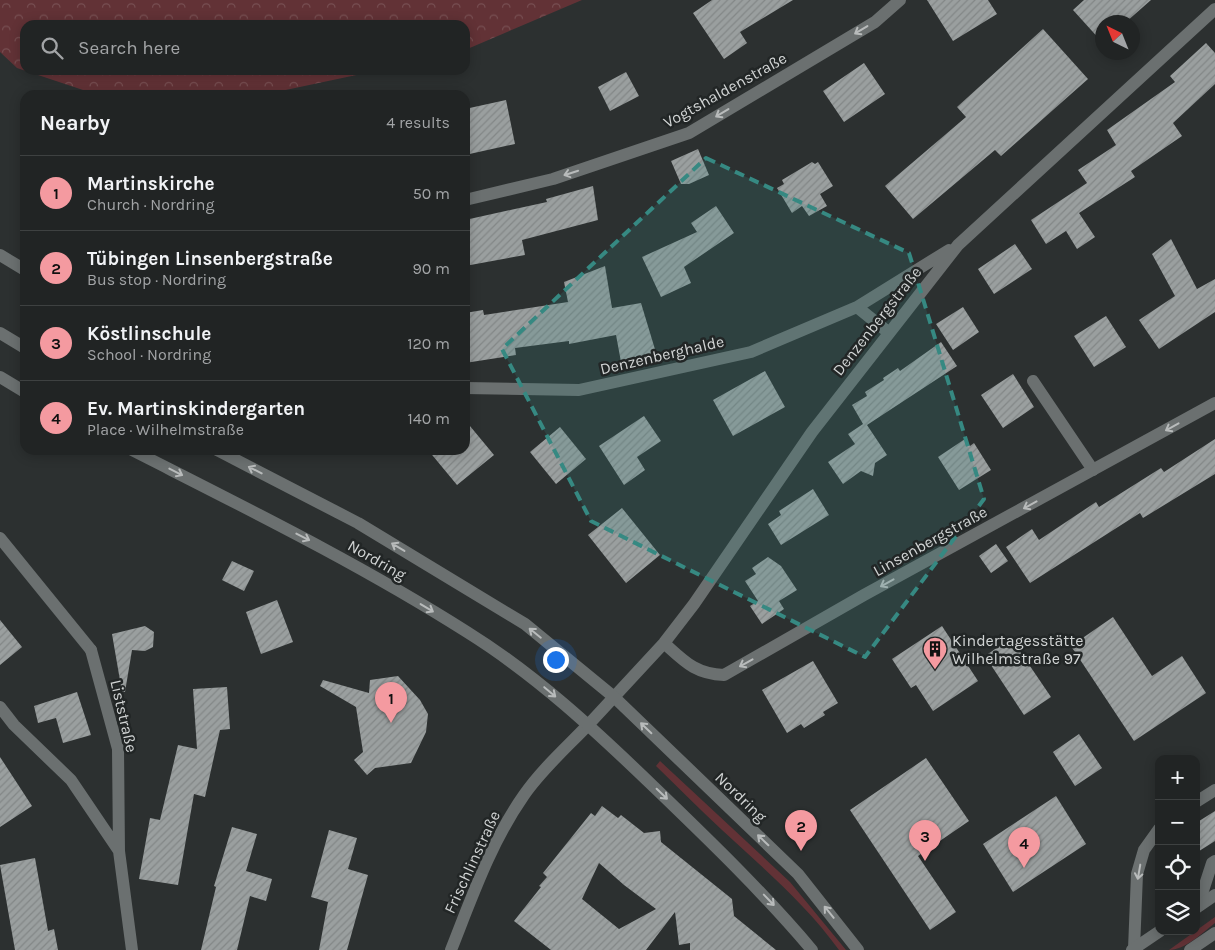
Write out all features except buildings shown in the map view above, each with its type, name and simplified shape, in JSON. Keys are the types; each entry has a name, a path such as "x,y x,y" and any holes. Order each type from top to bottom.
{"street":[{"name":"Vogtshaldenstraße","path":"470,199 553,179 689,133 874,22 900,0"},
{"name":"Denzenbergstraße","path":"614,697 664,643 710,583 812,432 888,332 958,245 1215,9"},
{"name":"Denzenberghalde","path":"470,388 579,390 751,352 857,307 958,245"},
{"path":"0,255 20,267"},
{"path":"857,307 888,332"},
{"path":"0,333 20,345"},
{"path":"0,377 20,389"},
{"path":"1033,381 1093,470"},
{"name":"Linsenbergstraße","path":"664,643 688,665 707,674 724,675 864,595 1215,403"},
{"name":"Nordring","path":"142,455 340,556 468,632 531,676 589,724 772,902 812,950"},
{"name":"Nordring","path":"226,455 358,523 524,624 614,697 798,874 858,950"},
{"name":"Liststraße","path":"0,538 91,650 118,749 119,851 132,950"},
{"path":"589,724 614,697"},
{"name":"Liststraße","path":"0,707 14,725 71,780 119,851"},
{"name":"Frischlinstraße","path":"451,950 486,863 504,828 525,794 589,724"},
{"path":"1199,800 1215,790"},
{"path":"1133,949 1138,874 1144,850 1155,835"},
{"path":"1200,898 1212,863 1215,861"},
{"path":"1200,905 1215,895"},
{"path":"1190,950 1215,933"},
{"path":"1133,949 1155,934"}],"highlighted area":[{"path":"706,158 909,253 984,499 865,657 591,521 502,349"}],"green space":[{"path":"0,0 582,0 470,48 470,20 20,20 20,69 0,52"},
{"path":"38,75 356,75 286,90 83,90"},
{"path":"660,761 790,882 846,950 839,950 813,917 656,766"},
{"path":"1215,917 1215,923 1200,935 1200,928"},
{"path":"1190,935 1199,935 1181,947 1169,950"}],"place":[{"name":"Kindertagesstätte Wilhelmstraße 97","path":"935,670"},
{"name":"Martinskirche","path":"391,723"},
{"name":"Tübingen Linsenbergstraße","path":"801,851"},
{"name":"Köstlinschule","path":"925,861"},
{"name":"Ev. Martinskindergarten","path":"1024,868"}]}
